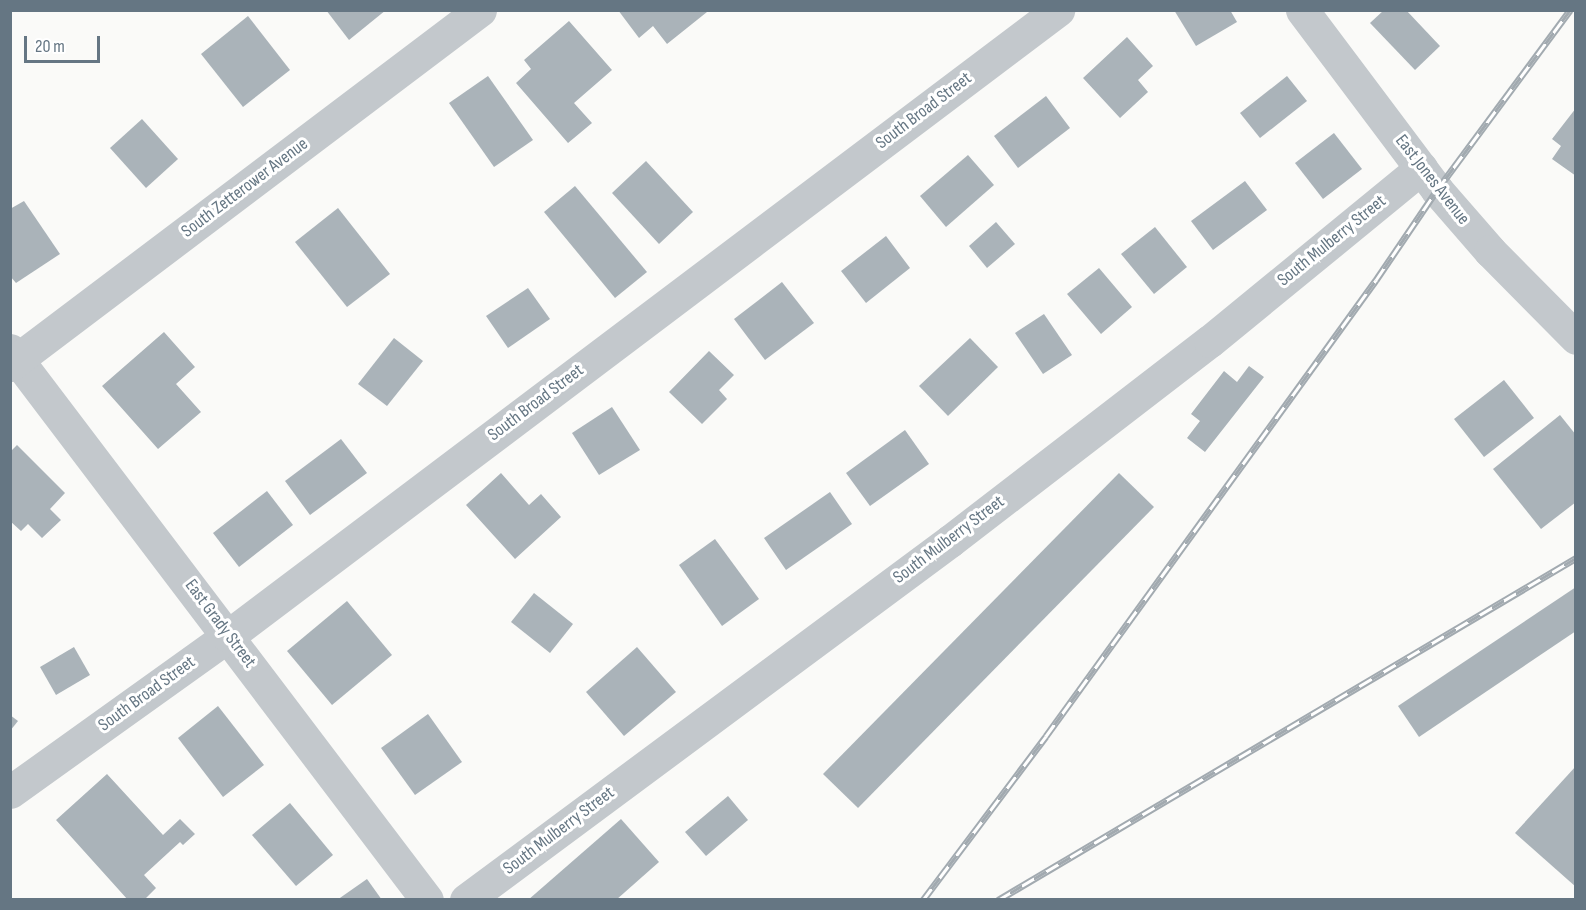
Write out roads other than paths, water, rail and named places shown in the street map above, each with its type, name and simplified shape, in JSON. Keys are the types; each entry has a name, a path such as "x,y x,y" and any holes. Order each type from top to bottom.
{"street":[{"name":"South Zetterower Avenue","path":"13,358 480,10"},
{"name":"South Broad Street","path":"10,792 228,636 1058,10"},
{"name":"East Jones Avenue","path":"1302,10 1437,190 1490,251 1575,338"},
{"name":"South Mulberry Street","path":"466,900 987,512 1209,341 1421,168"},
{"name":"East Grady Street","path":"13,358 228,636 427,900"}],"railway":[{"path":"923,900 1046,736 1376,280 1437,190 1570,10"},
{"path":"998,900 1576,558"}]}
